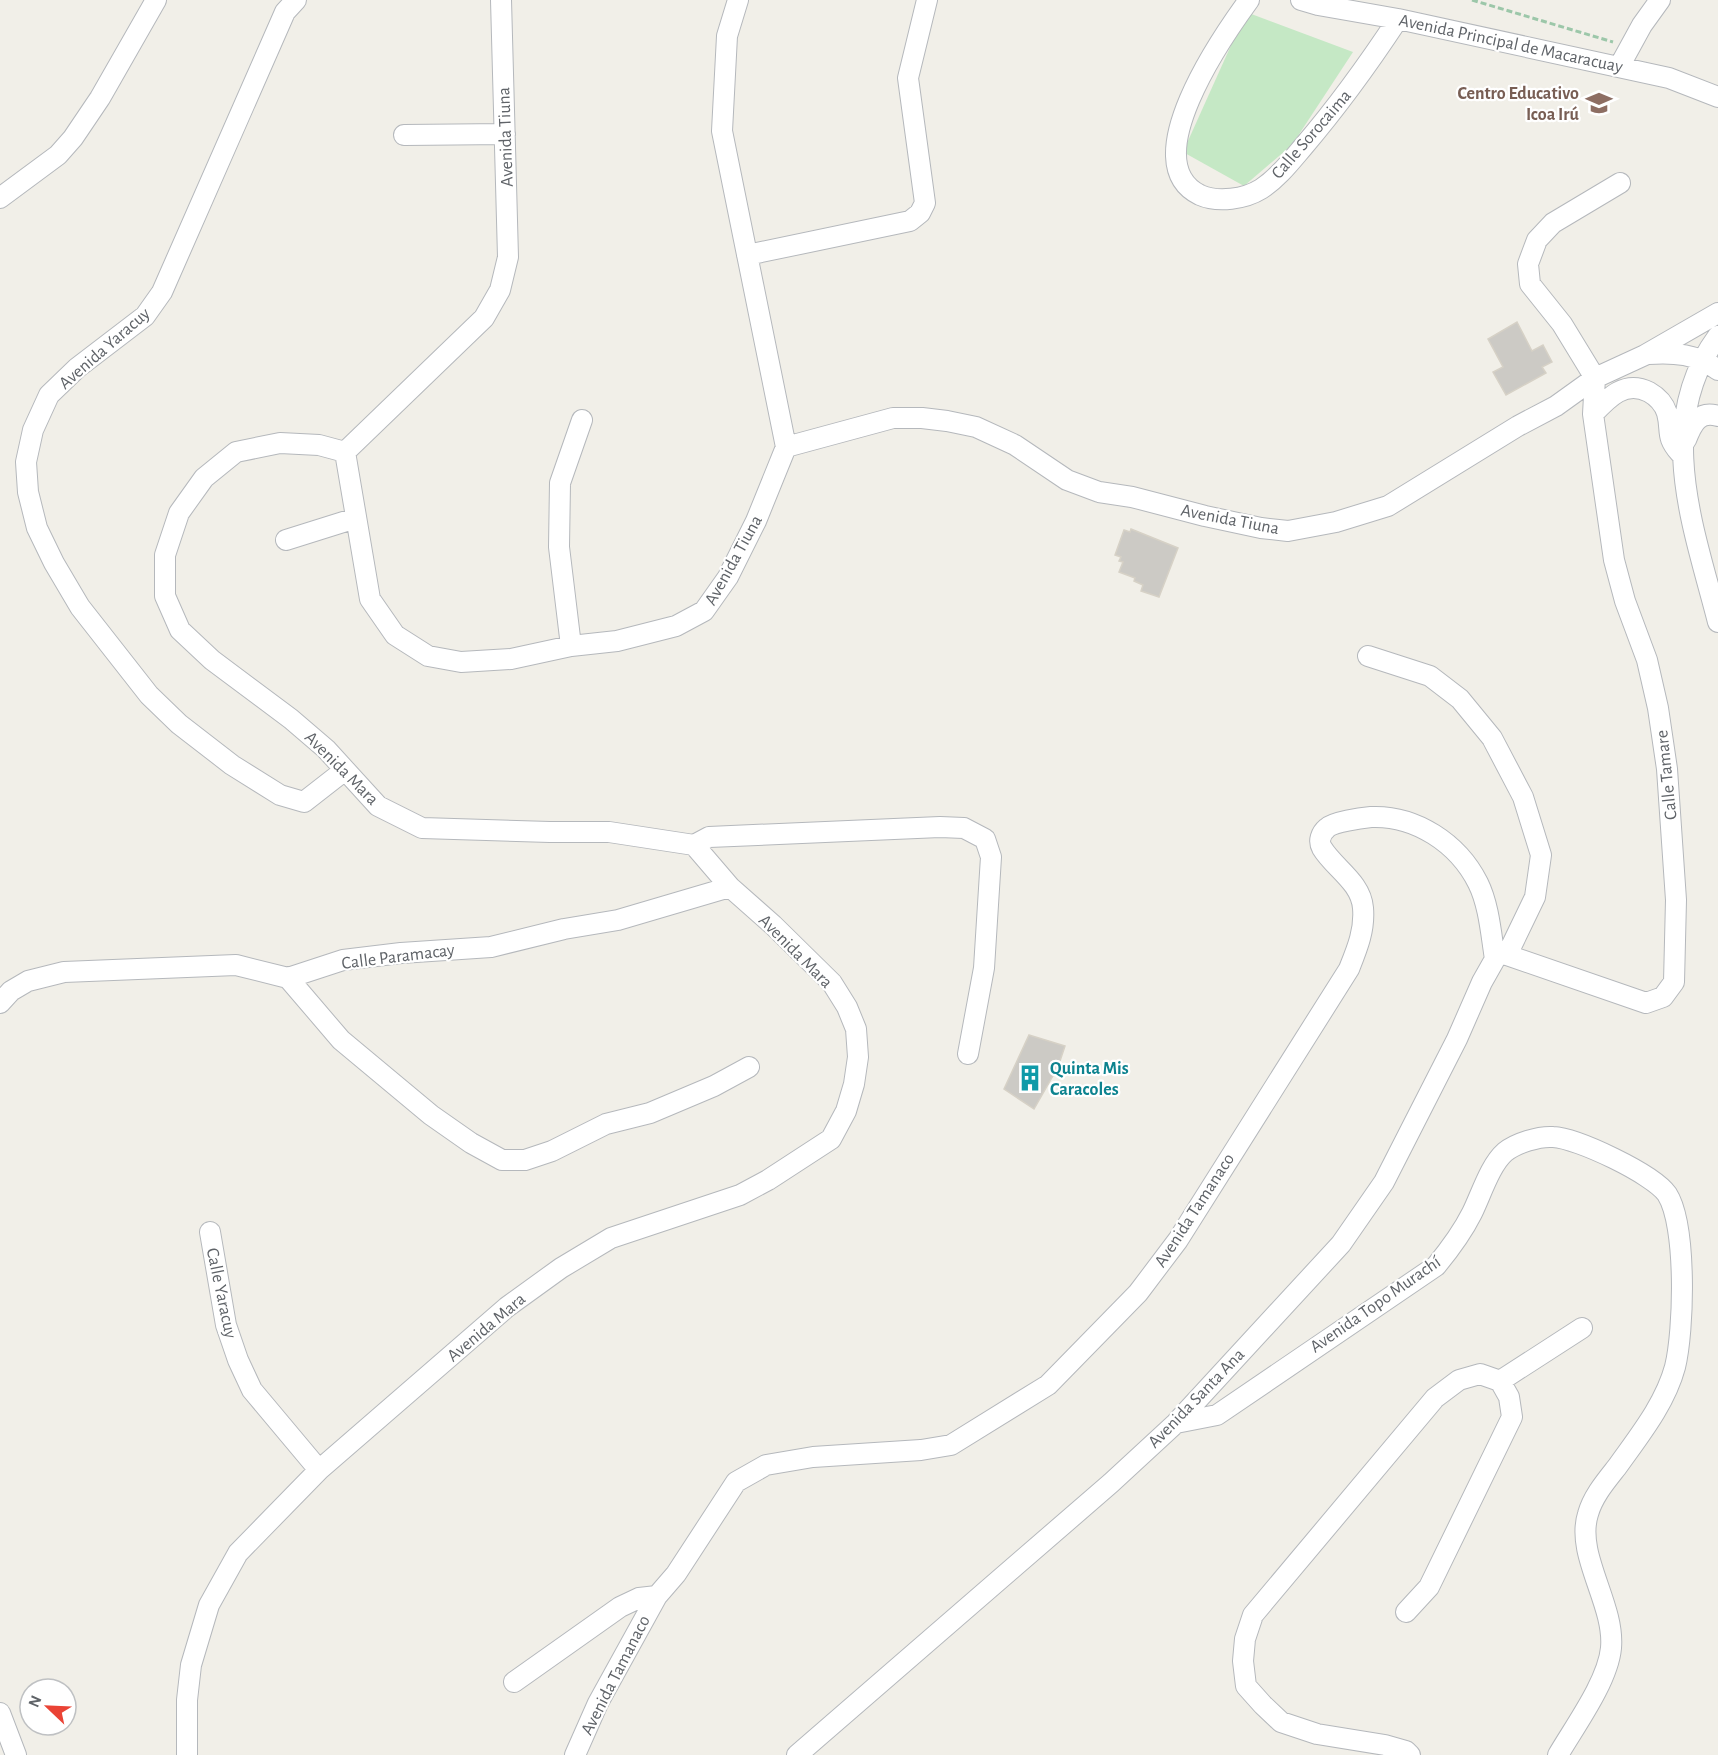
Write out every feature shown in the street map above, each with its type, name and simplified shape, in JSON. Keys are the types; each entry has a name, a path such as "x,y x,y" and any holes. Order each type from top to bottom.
{"street":[{"path":"0,198 58,155 73,138 100,98 156,0"},
{"name":"Avenida Yaracuy","path":"296,0 285,12 162,292 145,316 77,368 49,395 33,430 26,462 28,492 37,528 54,563 80,607 128,670 171,717 232,765 280,795 304,802 345,770"},
{"name":"Avenida Tiuna","path":"501,0 508,257 500,290 484,318 345,452 370,599 395,635 428,656 460,662 511,659 571,646 617,641 676,626 704,612 728,577 756,521 786,447 893,418 947,421 976,428 1015,445 1068,480 1099,492 1132,497 1250,526 1288,531 1336,522 1388,506 1518,426 1556,406 1595,378 1645,355 1718,313"},
{"path":"738,0 727,36 722,131 786,447"},
{"path":"747,255 910,221 920,213 925,203 908,78 927,0"},
{"name":"Calle Sorocaima","path":"1249,0 1196,86 1179,127 1175,152 1179,177 1198,194 1214,200 1240,197 1261,189 1281,172 1360,77 1398,19"},
{"name":"Avenida Principal de Macaracuay","path":"1301,0 1619,67 1715,90"},
{"path":"1619,67 1642,25 1660,0"},
{"path":"404,135 505,134"},
{"path":"1595,378 1562,324 1530,284 1528,264 1536,240 1553,223 1620,183"},
{"path":"1718,336 1710,365 1688,401 1683,424 1682,454 1692,524 1718,622"},
{"path":"1645,355 1680,353 1710,365"},
{"name":"Calle Tamare","path":"1501,957 1646,1003 1663,997 1674,982 1676,900 1667,769 1658,708 1647,660 1625,601 1614,560 1593,414 1595,378"},
{"path":"1593,414 1611,396 1623,389 1633,387 1651,393 1663,404 1667,414 1671,442 1682,454"},
{"path":"1682,454 1689,431 1698,418 1705,414 1718,416"},
{"path":"571,646 559,548 560,483 582,420"},
{"name":"Avenida Mara","path":"187,1755 187,1700 191,1665 209,1605 238,1553 319,1470 507,1307 561,1268 611,1238 740,1195 784,1171 831,1139 846,1111 854,1084 858,1057 856,1029 847,1007 832,983 730,887 694,845 609,832 422,828 378,806 326,749 291,718 212,660 180,630 165,596 165,555 178,513 204,478 236,452 280,443 319,445 345,452"},
{"path":"286,540 356,518"},
{"name":"Avenida Santa Ana","path":"797,1755 1111,1483 1176,1423 1341,1244 1384,1182 1457,1040 1482,982 1501,957 1535,897 1541,855 1523,796 1492,738 1460,699 1430,676 1368,656"},
{"name":"Avenida Tamanaco","path":"575,1755 598,1703 657,1596 676,1574 736,1482 766,1465 813,1457 921,1450 951,1445 1048,1385 1138,1293 1178,1240 1349,969 1362,936 1363,906 1354,885 1321,847 1321,836 1328,826 1361,818 1381,817 1404,820 1426,829 1445,843 1478,883 1501,957"},
{"path":"694,845 709,837 940,827 964,828 985,839 992,856 984,968 968,1054"},
{"name":"Calle Paramacay","path":"288,978 343,960 401,953 491,947 564,929 618,920 730,887"},
{"path":"0,1003 11,991 28,981 64,972 236,965 288,978 341,1041 431,1115 471,1143 502,1160 525,1160 552,1151 606,1124 650,1113 714,1086 749,1067"},
{"name":"Avenida Topo Murachí","path":"1176,1423 1217,1415 1436,1266 1454,1244 1471,1215 1491,1172 1505,1152 1527,1141 1552,1136 1573,1141 1650,1178 1667,1194 1680,1238 1681,1325 1674,1368 1659,1406 1597,1494 1587,1514 1585,1539 1611,1625 1611,1650 1604,1677 1558,1755"},
{"name":"Calle Yaracuy","path":"210,1232 226,1325 238,1360 252,1390 319,1470"},
{"path":"1500,1381 1582,1328"},
{"path":"1406,1612 1429,1587 1512,1417 1509,1396 1500,1381 1480,1374 1459,1380 1435,1398 1253,1615 1245,1639 1243,1661 1246,1686 1281,1722 1317,1734 1385,1745 1410,1755"},
{"name":"Avenida Tamanaco","path":"513,1682 621,1607 639,1598 657,1596"},
{"path":"0,1713 16,1755"}],"path":[{"path":"1472,0 1630,48"}],"green space":[{"path":"1246,12 1353,52 1292,145 1244,186 1183,152"}],"building":[{"path":"1517,322 1532,351 1543,345 1552,362 1542,367 1546,373 1506,395 1493,372 1503,367 1488,339"},
{"path":"1131,529 1178,548 1159,597 1141,591 1143,585 1134,581 1135,578 1119,572 1123,562 1119,561 1121,557 1115,555 1124,530 1130,532"},
{"name":"Quinta Mis Caracoles","path":"1029,1035 1065,1046 1058,1067 1034,1109 1004,1089"}],"place":[{"name":"Centro Educativo Icoa Irú","path":"1599,103"},
{"name":"Quinta Mis Caracoles","path":"1030,1078"}]}
